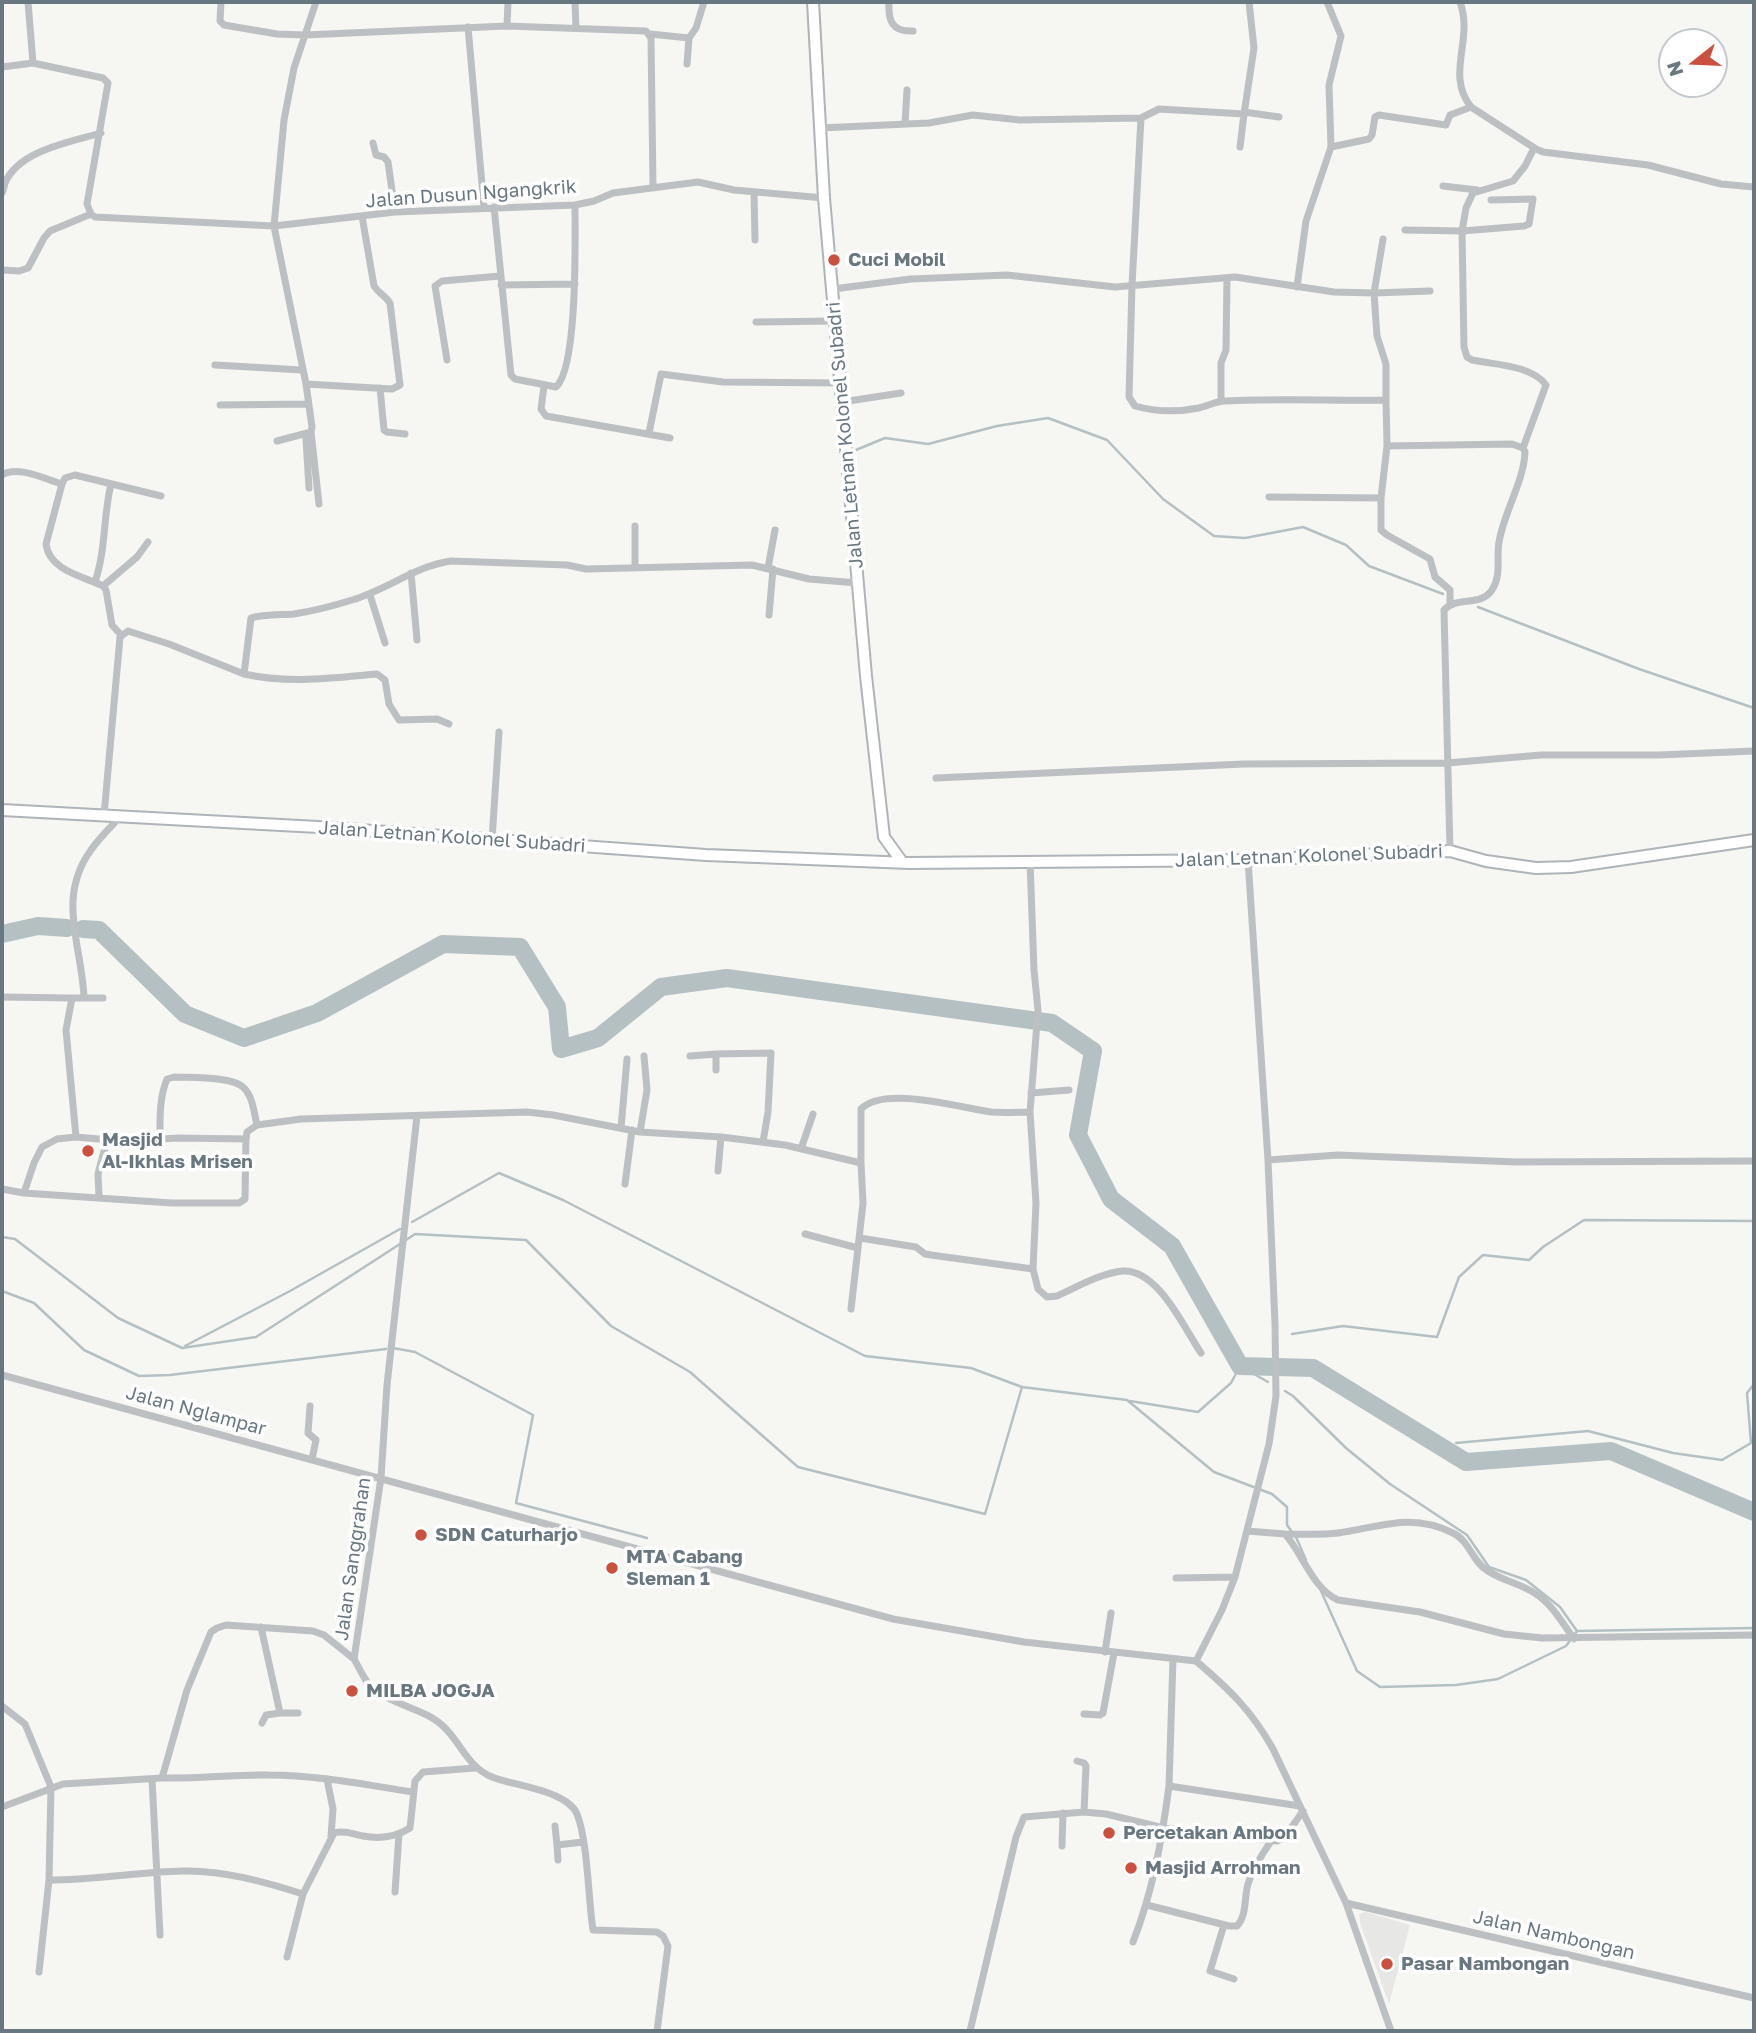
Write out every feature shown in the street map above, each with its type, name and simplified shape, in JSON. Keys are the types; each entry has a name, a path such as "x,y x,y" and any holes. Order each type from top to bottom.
{"main road":[{"name":"Jalan Letnan Kolonel Subadri","path":"813,2 824,198 857,583 884,837 902,862"},
{"name":"Jalan Letnan Kolonel Subadri","path":"2,810 492,839 706,855 879,862 1248,860 1450,851 1486,862 1536,868 1571,867 1754,840"},
{"path":"879,862 884,837"}],"street":[{"path":"28,2 33,63"},
{"path":"221,2 219,16 224,25 277,34 507,26 646,31 650,34 690,38"},
{"path":"277,441 308,433 313,427 274,226 284,120 294,68 316,2"},
{"path":"507,26 508,2"},
{"path":"575,2 576,27"},
{"path":"687,64 690,38 704,2"},
{"path":"889,2 888,19 893,26 902,31 913,31"},
{"path":"1240,147 1254,48 1249,2"},
{"path":"1297,287 1306,221 1331,147 1329,85 1341,39 1327,2"},
{"path":"1460,2 1466,32 1459,66 1459,83 1471,107 1534,148 1543,152 1648,165 1721,184 1754,187"},
{"path":"468,27 484,207"},
{"path":"650,34 653,187"},
{"path":"2,67 33,63 106,80 109,86 87,204 90,214 50,232 27,268 19,271 2,270"},
{"path":"905,124 907,90"},
{"path":"1331,147 1369,139 1375,117 1379,115 1446,125 1450,115 1471,107"},
{"path":"820,128 929,123 973,115 1020,120 1141,118 1159,109 1279,117"},
{"path":"1141,118 1132,285 1130,401 1139,408 1178,411 1221,401 1299,398 1319,401 1387,400"},
{"path":"2,193 6,182 19,166 40,152 100,133"},
{"path":"373,143 376,155 384,157 388,162 395,212"},
{"path":"1443,186 1477,190 1499,187 1513,181 1534,148"},
{"name":"Jalan Dusun Ngangkrik","path":"90,214 104,218 274,226 395,212 575,205 613,193 698,182 754,192 824,198"},
{"path":"1450,851 1444,610 1450,604 1473,601 1492,591 1498,577 1500,537 1525,457 1523,448 1546,385 1540,377 1513,367 1467,357 1464,346 1462,231 1466,208 1472,194 1477,190"},
{"path":"754,192 755,240"},
{"path":"1405,230 1462,231 1524,226 1532,221 1532,199 1491,200"},
{"path":"494,207 511,375 544,386 556,387 566,369 575,284 575,205"},
{"path":"306,384 392,389 400,385 390,303 374,286 362,216"},
{"path":"1383,239 1374,293 1377,336 1386,365 1387,446 1381,498 1381,530 1430,559 1435,577 1450,590 1450,604"},
{"path":"833,289 911,279 1007,275 1077,284 1132,285 1227,278 1374,293 1430,291"},
{"path":"1221,401 1221,363 1226,350 1227,278"},
{"path":"447,360 435,286 442,281 575,284"},
{"path":"756,322 835,321"},
{"path":"215,365 302,370"},
{"path":"649,433 659,377 662,374 723,382 841,383"},
{"path":"544,386 541,409 546,416 670,438"},
{"path":"380,388 384,430 405,434"},
{"path":"842,402 901,393"},
{"path":"219,405 308,404"},
{"path":"308,433 309,488"},
{"path":"308,433 319,504"},
{"path":"1387,446 1512,444 1523,448"},
{"path":"2,475 17,471 62,484"},
{"path":"104,815 121,635 112,625 106,590 99,584 57,565 47,551 46,544 65,478 75,475 161,496"},
{"path":"99,584 111,484"},
{"path":"1269,497 1381,498"},
{"path":"635,526 635,568"},
{"path":"769,615 770,569 775,530"},
{"path":"99,584 137,557 148,542"},
{"path":"244,674 251,618 324,608 370,595 438,562 567,565 586,569 752,565 809,579 857,583"},
{"path":"411,573 417,640"},
{"path":"370,595 385,643"},
{"path":"121,635 131,631 244,674 269,680 299,681 377,674 385,680 389,704 399,720 437,719 449,724"},
{"path":"492,839 499,732"},
{"path":"936,778 1244,764 1447,763 1541,755 1659,755 1754,751"},
{"path":"84,998 71,903 73,889 90,850 120,817"},
{"path":"1248,860 1268,1160 1276,1380 1269,1444 1235,1577 1223,1610 1196,1661 1244,1704 1260,1724 1346,1903 1391,2031"},
{"path":"1030,861 1038,1010 1030,1112 1036,1203 1033,1269 1038,1289 1047,1297 1057,1296 1109,1274 1124,1271 1138,1273 1155,1284 1202,1353"},
{"path":"2,997 103,998"},
{"path":"72,998 66,1030 76,1137"},
{"path":"716,1054 716,1070"},
{"path":"690,1056 771,1054 768,1112 763,1142"},
{"path":"640,1132 647,1090 644,1056"},
{"path":"621,1128 627,1059"},
{"path":"160,1139 161,1104 165,1083 167,1079 174,1077 238,1084 246,1089 257,1125"},
{"path":"1031,1093 1069,1090"},
{"path":"850,1310 863,1203 861,1109 867,1103 892,1098 990,1112 1030,1112"},
{"path":"2,1189 24,1193 172,1203 239,1203 245,1199 247,1132 257,1125 301,1119 527,1112 640,1132 763,1142 862,1163"},
{"path":"801,1149 813,1114"},
{"name":"Jalan Sanggrahan","path":"162,1778 187,1690 211,1632 217,1628 226,1625 313,1630 324,1635 354,1659 382,1478 387,1385 417,1116"},
{"path":"625,1184 632,1130"},
{"path":"718,1171 721,1138"},
{"path":"24,1193 42,1147 57,1139 246,1139"},
{"path":"99,1197 98,1174 107,1140"},
{"path":"1268,1160 1338,1155 1516,1162 1754,1161"},
{"path":"805,1234 858,1248"},
{"path":"860,1238 916,1247 925,1254 1033,1269"},
{"name":"Jalan Nglampar","path":"2,1375 893,1619 1024,1642 1196,1661"},
{"path":"310,1406 307,1433 316,1440 313,1459"},
{"path":"1247,1531 1285,1534 1335,1533 1405,1521 1437,1526 1456,1534 1464,1541 1479,1565 1541,1597 1574,1639"},
{"path":"1285,1534 1329,1596 1338,1600 1420,1612 1504,1634 1574,1639 1754,1635"},
{"path":"1176,1578 1235,1577"},
{"path":"1084,1714 1103,1713 1110,1652 1111,1613"},
{"path":"261,1627 279,1713"},
{"path":"354,1659 373,1689 444,1727 475,1768 493,1777 559,1797 570,1804 577,1814 583,1842 593,1930 657,1932 666,1940 668,1946 657,2031"},
{"path":"1133,1942 1147,1905 1164,1828 1169,1786 1173,1659"},
{"path":"2,1706 25,1724 51,1787 49,1880 39,1972"},
{"path":"262,1723 266,1715 298,1713"},
{"path":"1077,1761 1086,1766 1084,1812"},
{"path":"331,1836 343,1831 376,1837 399,1834 410,1828 415,1781 423,1772 475,1768"},
{"path":"2,1807 63,1784 268,1774 327,1779 414,1792"},
{"path":"152,1779 160,1936"},
{"path":"287,1957 303,1894 331,1836 333,1809 327,1779"},
{"path":"1169,1786 1302,1808"},
{"path":"970,2031 1021,1822 1028,1816 1084,1812 1106,1814 1164,1828 1280,1840 1284,1838 1302,1808"},
{"path":"1062,1846 1063,1813"},
{"path":"555,1826 558,1860"},
{"path":"394,1892 399,1834"},
{"path":"1147,1905 1233,1927 1240,1923 1254,1868 1272,1840"},
{"path":"557,1845 583,1842"},
{"path":"49,1880 184,1871 254,1880 303,1894"},
{"name":"Jalan Nambongan","path":"1346,1903 1754,1998"},
{"path":"1224,1925 1210,1971 1234,1979"}],"shaded area":[{"name":"Pasar Nambongan","path":"1366,1912 1410,1925 1389,2004 1360,1923 1359,1914"}],"waterway":[{"path":"851,452 885,438 928,444 997,426 1048,418 1107,440 1163,499 1214,536 1245,538 1303,527 1346,545 1369,566 1443,594"},
{"path":"1478,607 1639,669 1754,708"},
{"path":"2,934 38,926 67,928"},
{"path":"83,929 99,930 185,1014 244,1038 317,1013 443,944 520,947 557,1007 561,1049 598,1038 661,987 727,978 1052,1023 1093,1051 1078,1135 1111,1199 1172,1246 1240,1366 1313,1368 1466,1462 1611,1451 1754,1512"},
{"path":"412,1222 499,1173 563,1200 865,1356 971,1368 1022,1387"},
{"path":"1292,1334 1343,1326 1437,1337 1459,1277 1483,1255 1529,1260 1543,1247 1584,1220 1754,1221"},
{"path":"185,1346 400,1229"},
{"path":"406,1240 415,1234 526,1240 611,1326 690,1372 798,1467 985,1514 1022,1387 1127,1400 1214,1472 1272,1494 1287,1507 1287,1525 1292,1532"},
{"path":"2,1237 15,1239 118,1318 182,1348 256,1337 400,1244"},
{"path":"2,1291 34,1303 84,1350 139,1376 170,1375 386,1349"},
{"path":"393,1348 415,1352 533,1415 516,1503 647,1538"},
{"path":"1130,1401 1198,1412 1231,1383 1240,1366 1268,1382"},
{"path":"1456,1443 1588,1431 1673,1453 1722,1460 1751,1443 1747,1393 1754,1384"},
{"path":"1285,1391 1346,1448 1390,1484 1467,1535 1489,1567 1526,1580 1560,1607 1577,1631 1754,1628"},
{"path":"1296,1537 1306,1560"},
{"path":"1321,1591 1357,1671 1380,1687 1456,1685 1498,1679 1566,1646 1577,1631"}],"place":[{"name":"Cuci Mobil","path":"834,260"},
{"name":"Masjid Al-Ikhlas Mrisen","path":"88,1151"},
{"name":"SDN Caturharjo","path":"421,1535"},
{"name":"MTA Cabang Sleman 1","path":"612,1568"},
{"name":"MILBA JOGJA","path":"352,1691"},
{"name":"Percetakan Ambon","path":"1109,1833"},
{"name":"Masjid Arrohman","path":"1131,1868"},
{"name":"Pasar Nambongan","path":"1387,1964"}]}
